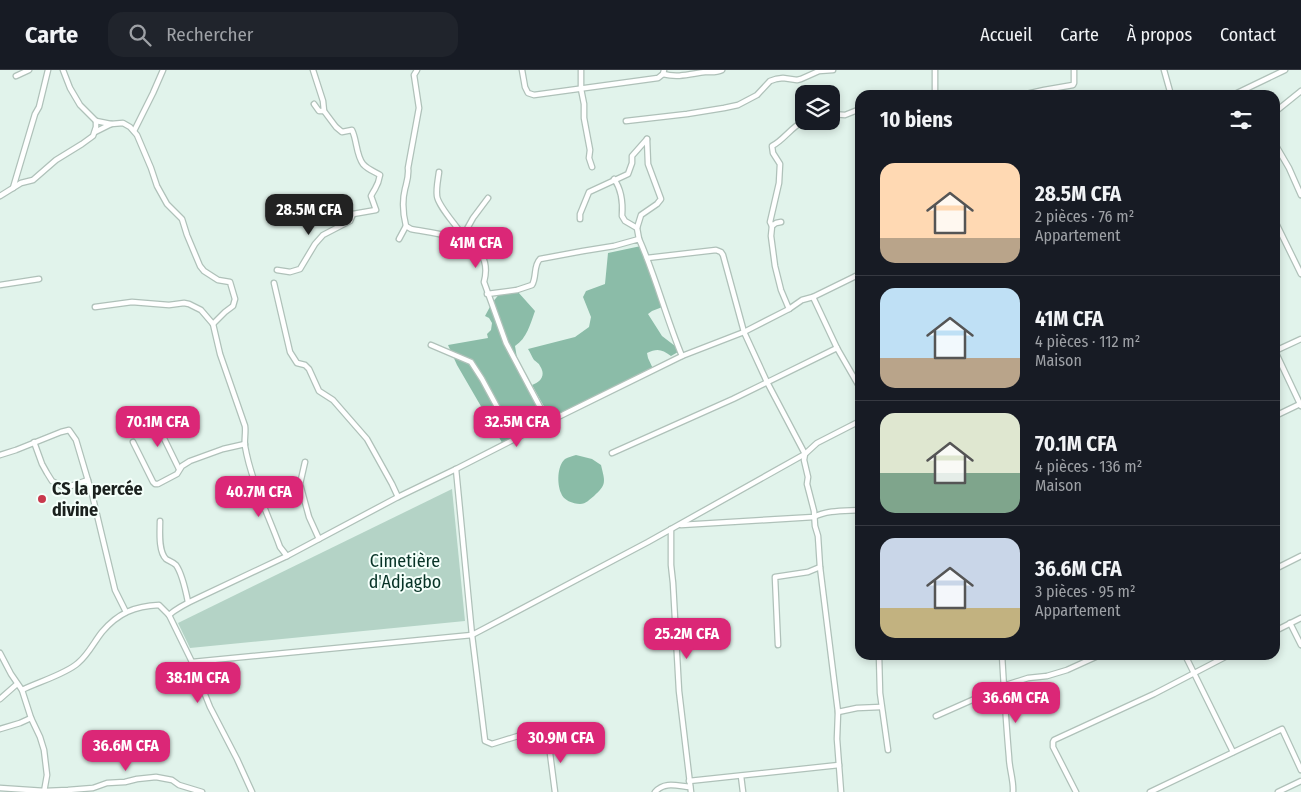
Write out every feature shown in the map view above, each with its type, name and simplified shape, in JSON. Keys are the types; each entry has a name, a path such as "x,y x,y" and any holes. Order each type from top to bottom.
{"street":[{"path":"16,76 29,70"},
{"path":"13,188 35,114 39,107 48,70"},
{"path":"63,70 80,106 96,121 111,124 123,123 134,131 157,186 172,210 182,218 200,266 218,280 230,282 235,298 233,306 213,324"},
{"path":"134,131 163,70"},
{"path":"313,70 323,101 324,111 342,132 352,130 359,156 364,164 380,175 378,187 371,196 376,210 353,214 324,213"},
{"path":"399,239 406,226 403,215 405,190 409,178 408,168 419,108 414,75 417,70"},
{"path":"522,70 525,87 528,93 534,95 658,78 663,72 671,76 680,76 722,70"},
{"path":"581,70 584,118 590,150 589,158 592,167"},
{"path":"626,121 687,114 738,105 757,94 770,81 783,78 802,80 819,71 833,70"},
{"path":"935,70 935,90"},
{"path":"1044,90 1073,85 1074,70"},
{"path":"1165,70 1170,90"},
{"path":"1243,90 1285,70"},
{"path":"1280,108 1301,91"},
{"path":"314,104 319,111 324,111"},
{"path":"840,115 846,115 855,111"},
{"path":"0,196 21,183 33,180 56,160 93,136 96,121"},
{"path":"95,132 111,124"},
{"path":"789,308 781,290 775,266 771,236 772,226 770,222 779,183 780,164 773,153 772,146 795,126"},
{"path":"580,219 580,214 589,192 628,174 632,163 632,156 647,140 648,164 661,199 660,202 641,215 637,228 639,239 682,356"},
{"path":"1280,153 1301,195"},
{"path":"439,172 438,202 459,228 463,238"},
{"path":"614,179 621,191 622,216 637,228"},
{"path":"463,238 473,218 488,198"},
{"path":"277,270 290,272 300,269 315,244 323,236 350,221 353,214"},
{"path":"772,226 781,222"},
{"path":"406,226 411,229 463,238 474,245 482,254 486,273 484,282 506,343 548,422"},
{"path":"1280,231 1301,274"},
{"path":"488,294 517,290 532,285 540,259 614,246 639,239"},
{"path":"647,258 716,250 721,252 744,332 805,454 807,484 818,536 820,568 838,712 837,739 841,792"},
{"path":"169,615 188,602 288,556 514,438 682,356 744,332 802,300 855,276"},
{"path":"0,284 39,279"},
{"path":"274,283 290,352 297,363 305,365 310,369 319,391 333,400 367,439 398,497"},
{"path":"812,297 855,379"},
{"path":"95,307 132,302 169,305 189,304 201,310 213,324 220,354 246,426 245,444 250,469 280,547 288,556"},
{"path":"1280,349 1301,339"},
{"path":"431,345 471,362 514,438"},
{"path":"612,453 717,406 837,348"},
{"path":"1280,362 1300,405 1280,414"},
{"path":"154,418 179,469"},
{"path":"192,662 472,635 648,542 805,454 816,444 855,424"},
{"path":"0,454 69,430 76,440 88,480 115,590 126,612"},
{"path":"34,442 42,464 52,481 65,488 88,480"},
{"path":"134,442 155,484 177,474 182,466 190,461 206,454 245,444"},
{"path":"305,462 300,484 309,517 319,539"},
{"path":"456,469 472,635 485,741 492,744 518,736 543,733 548,738 555,792"},
{"path":"678,525 814,517 825,513 855,510"},
{"path":"160,521 162,554 177,566 188,602"},
{"path":"655,792 665,785 690,789 679,691 671,565 671,529"},
{"path":"1280,566 1301,556"},
{"path":"778,645 774,578 820,568"},
{"path":"22,690 78,664 102,632 126,612 141,607 159,605 169,615 192,662 210,707 252,792"},
{"path":"1280,628 1301,618"},
{"path":"1290,623 1301,645"},
{"path":"0,653 2,663 22,690 31,718 40,737 44,750 47,775 44,791"},
{"path":"879,660 881,707 888,750"},
{"path":"1002,660 1009,768 1014,790"},
{"path":"936,716 1004,685 1028,678 1047,676 1067,670 1089,660"},
{"path":"1187,660 1233,752"},
{"path":"1076,792 1053,747 1052,742 1054,740 1154,694 1220,660"},
{"path":"0,700 17,684"},
{"path":"1004,685 1027,696 1035,710"},
{"path":"838,712 857,708 881,707"},
{"path":"0,729 31,718"},
{"path":"1150,792 1282,729 1301,770"},
{"path":"689,781 840,765"},
{"path":"741,776 743,792"},
{"path":"0,788 44,791 93,790 107,783 156,777 172,780 179,785 202,792"},
{"path":"1278,792 1301,781"}],"green space":[{"name":"Cimetière d'Adjagbo","path":"452,489 465,621 190,648 178,623"}],"shaded area":[{"path":"641,246 665,306 648,314 662,336 675,346 678,352 671,356 659,350 647,353 654,371 555,422 551,419 532,385 542,378 543,372 528,349 575,337 589,327 591,317 583,297 586,291 605,284 608,253"},
{"path":"518,292 535,311 525,335 515,346 518,364 538,405 529,408 540,430 504,446 457,365 448,345 488,338 487,334 491,330 492,323 485,316 492,303 500,293"},
{"path":"576,455 592,459 601,465 604,479 603,485 598,492 582,504 566,500 562,495 559,485 559,470 562,462 566,458"}],"place":[{"name":"CS la percée divine","path":"42,499"}]}
